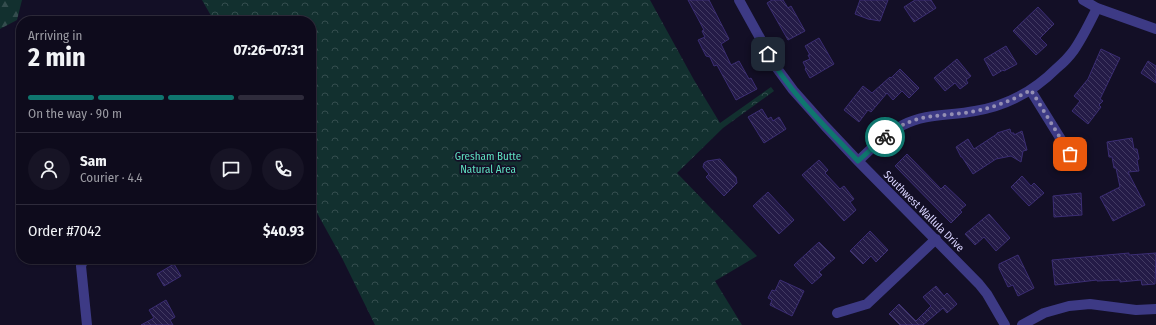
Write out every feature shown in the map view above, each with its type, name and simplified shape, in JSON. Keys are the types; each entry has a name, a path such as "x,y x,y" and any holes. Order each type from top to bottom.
{"street":[{"name":"Southwest Wallula Drive","path":"739,0 776,67 785,80 858,161 979,284 987,294 1005,325"},
{"path":"1083,0 1097,8 1156,29"},
{"path":"858,161 888,134 903,125 921,118 974,112 991,108 1031,90 1048,78 1073,51 1097,8"},
{"path":"1031,90 1070,154"},
{"path":"837,313 867,304 936,239"},
{"path":"82,264 87,325"},
{"path":"1022,325 1044,313 1069,306 1090,304 1136,310 1156,309"}],"green space":[{"path":"0,0 22,0 18,16 16,16 16,21 0,29"},
{"name":"Gresham Butte Natural Area","path":"202,0 650,0 694,80 720,123 771,87 774,91 723,128 677,173 757,256 715,281 742,325 375,325 343,260 316,211 316,16 211,16"}],"building":[{"path":"688,0 709,0 729,39 721,44 731,65 739,61 749,79 751,78 757,89 736,100 717,65 714,66 710,57 706,56 698,40 705,37 702,31 704,30"},
{"path":"772,0 783,0 788,8 791,6 805,31 788,40 767,3"},
{"path":"860,0 888,0 880,21 868,19 855,14"},
{"path":"915,0 931,0 936,8 914,22 904,7"},
{"path":"1038,7 1054,24 1040,38 1047,45 1036,55 1013,31"},
{"path":"819,38 834,64 810,78 803,62 810,59 808,55 810,55 805,46"},
{"path":"1006,46 1017,64 993,76 984,59"},
{"path":"1101,49 1120,58 1100,99 1103,101 1099,105 1101,107 1088,124 1072,111 1080,101 1074,96 1088,79"},
{"path":"957,59 971,76 966,80 968,83 960,89 955,83 945,91 934,78"},
{"path":"1148,61 1156,66 1156,83 1141,73"},
{"path":"900,69 919,88 909,98 902,91 893,100 887,93 871,112 868,110 859,122 844,110 863,86 872,93"},
{"path":"762,109 768,119 771,117 773,121 779,117 786,129 764,143 748,117"},
{"path":"1010,129 1011,133 1014,133 1014,135 1022,131 1027,150 1023,151 1021,162 1011,156 996,159 973,174 956,147 968,139 974,149 997,133"},
{"path":"1132,138 1134,149 1137,149 1139,171 1128,172 1145,205 1113,221 1100,197 1120,187 1112,157 1109,157 1107,142"},
{"path":"907,154 941,189 945,185 966,205 960,210 962,212 951,223 895,166"},
{"path":"720,159 736,177 737,183 724,196 706,177 709,174 703,167 704,163 707,161"},
{"path":"819,160 828,170 825,173 840,189 844,186 854,199 850,202 856,210 844,221 802,175"},
{"path":"1022,176 1031,186 1034,183 1044,193 1029,206 1011,187"},
{"path":"768,192 794,220 779,234 753,206"},
{"path":"1081,193 1082,215 1054,217 1053,196"},
{"path":"989,214 1010,238 996,251 984,237 975,245 965,234"},
{"path":"870,231 888,250 876,262 871,256 863,264 850,251"},
{"path":"819,242 835,258 819,272 822,275 812,284 794,265"},
{"path":"1129,253 1129,255 1156,253 1155,284 1142,285 1141,280 1120,282 1120,280 1097,280 1055,285 1052,260"},
{"path":"1018,255 1034,288 1018,296 1013,285 1008,287 999,268 999,264"},
{"path":"174,264 181,276 164,286 157,274"},
{"path":"780,280 804,291 792,316 770,305 772,300 768,298 772,290 775,291"},
{"path":"936,286 944,296 947,293 957,304 947,313 943,308 923,325 900,325 889,314 899,304 916,321 931,306 923,297"},
{"path":"166,300 175,317 170,320 173,325 141,325 154,318 149,310"}],"way so far":[{"path":"885,137 903,125 921,118 974,112 991,108 1031,90 1070,154"}],"route":[{"path":"768,54 793,90 858,161 885,137"}]}
